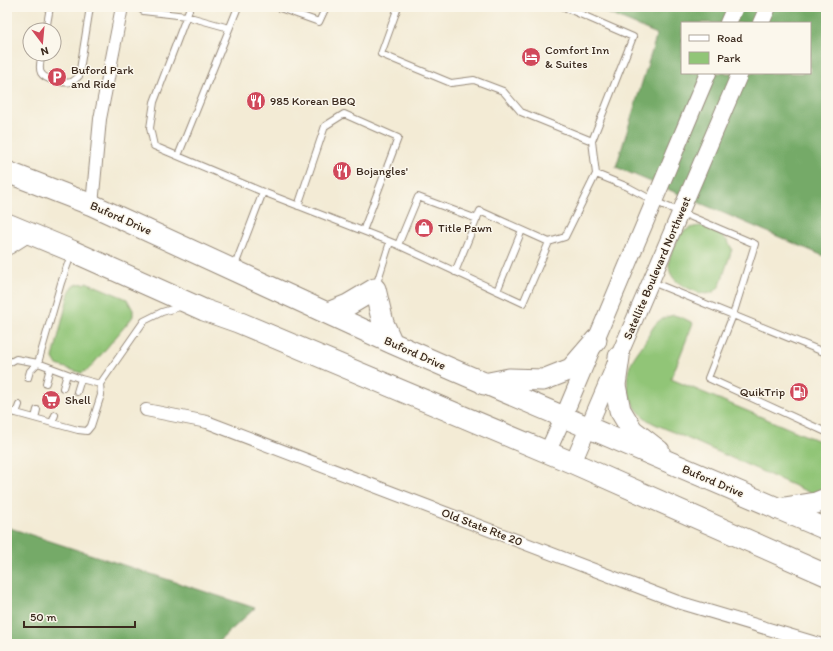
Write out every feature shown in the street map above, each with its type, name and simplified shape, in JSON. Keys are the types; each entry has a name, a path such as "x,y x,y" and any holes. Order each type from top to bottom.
{"highway":[{"path":"7,157 61,193"},
{"name":"Buford Drive","path":"7,172 92,205 484,384 826,529"},
{"path":"7,244 16,228 72,251 204,310 238,322 573,463 826,575"},
{"path":"328,313 348,305 375,289 383,322 392,343"},
{"path":"484,384 509,379 543,380 571,369 596,340"},
{"path":"619,357 615,385 620,410 632,430 682,468"},
{"path":"778,509 816,503 826,499"}],"main road":[{"path":"728,22 735,7"},
{"path":"762,22 768,7"},
{"path":"547,453 708,74"},
{"name":"Satellite Boulevard Northwest","path":"573,463 740,74"}],"street":[{"path":"92,205 100,119 122,7"},
{"name":"Old State Rte 20","path":"146,410 207,422 678,602 819,644"}],"lane":[{"path":"47,22 50,7"},
{"path":"41,62 41,72 44,77 50,80 68,83 73,82 79,76 90,7"},
{"path":"139,7 143,11 186,16 229,28"},
{"path":"190,7 154,102 150,128 154,146 263,192 390,242 523,303 549,242"},
{"path":"178,156 238,7"},
{"path":"277,7 319,22 326,7"},
{"path":"398,7 381,54 451,83 474,80 503,91 521,112 592,141"},
{"path":"455,272 480,211 549,242 565,237 596,174 592,141 633,37 564,7"},
{"path":"298,206 325,126 344,114 398,138 363,231"},
{"path":"596,174 628,187 654,201 755,244 733,315 708,378 826,432"},
{"path":"233,269 263,192"},
{"path":"398,246 418,197 477,219"},
{"path":"497,291 522,230"},
{"path":"375,289 390,242"},
{"path":"28,378 30,371 38,363 61,283 72,251"},
{"path":"651,282 826,353"},
{"path":"7,411 78,430 87,431 91,426 100,395 100,384 144,321 162,312 191,304"},
{"path":"7,364 16,359 38,363 80,379 100,384"},
{"path":"46,383 50,368"},
{"path":"62,388 67,374"},
{"path":"77,392 80,379"},
{"path":"16,413 19,405"},
{"path":"35,418 38,410"},
{"path":"52,423 55,415"},
{"path":"68,427 70,420"}],"green space":[{"path":"593,7 826,7 826,257 616,167 657,34"},
{"path":"701,226 720,234 727,240 732,249 720,285 713,292 706,294 694,291 678,282 672,276 669,267 670,256 679,237 688,229"},
{"path":"86,282 127,299 133,310 133,316 89,369 81,373 57,365 53,358 69,293 75,286"},
{"path":"674,315 693,323 671,379 826,444 826,491 815,495 655,424 646,419 638,411 630,398 627,384 629,369 632,361 655,324 662,319"},
{"path":"7,527 255,608 216,644 7,644"}],"place":[{"name":"Comfort Inn & Suites","path":"531,57"},
{"name":"Buford Park and Ride","path":"57,77"},
{"name":"985 Korean BBQ","path":"256,101"},
{"name":"Bojangles'","path":"342,171"},
{"name":"Title Pawn","path":"424,228"},
{"name":"QuikTrip","path":"799,392"},
{"name":"Shell","path":"51,400"}]}
